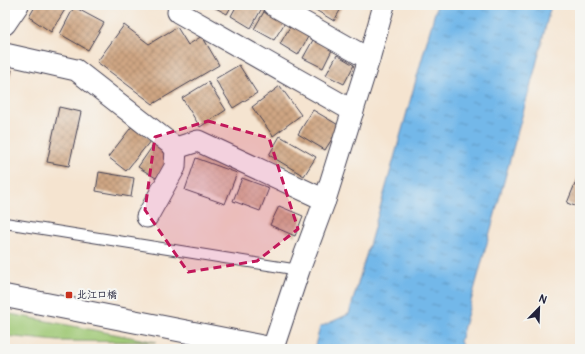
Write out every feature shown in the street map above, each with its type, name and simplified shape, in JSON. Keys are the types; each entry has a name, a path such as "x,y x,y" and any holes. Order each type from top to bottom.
{"street":[{"path":"5,24 18,5"},
{"path":"273,5 369,59"},
{"path":"5,296 274,349 299,270 325,200 369,59 384,5"},
{"path":"178,12 352,111"},
{"path":"5,54 76,70 176,148"},
{"path":"176,148 198,141 325,200"},
{"path":"147,217 175,167 176,148"}],"lane":[{"path":"5,223 299,270"}],"highlighted area":[{"path":"208,121 269,138 298,229 257,261 188,272 145,210 155,137"}],"green space":[{"path":"5,313 156,342 58,341 5,336"}],"water":[{"path":"437,5 551,5 535,69 460,341 463,349 314,349 320,327 349,314"}],"building":[{"path":"36,5 61,5 66,8 51,32 29,17"},
{"path":"210,5 232,5 227,14"},
{"path":"237,5 257,5 262,8 251,28 231,16"},
{"path":"309,5 343,5 334,21"},
{"path":"74,7 104,23 88,50 60,34"},
{"path":"265,10 286,21 274,40 254,29"},
{"path":"124,25 149,44 177,27 188,45 202,36 219,65 153,104 97,62"},
{"path":"291,25 309,35 298,55 280,44"},
{"path":"313,40 332,50 323,68 303,58"},
{"path":"337,55 354,65 344,84 326,75"},
{"path":"239,65 257,93 233,108 215,79"},
{"path":"5,68 12,70 5,95"},
{"path":"208,82 226,110 200,127 182,98"},
{"path":"280,86 301,115 273,136 252,107"},
{"path":"59,107 81,112 69,166 47,162"},
{"path":"313,110 340,126 325,150 298,134"},
{"path":"133,125 151,140 126,171 108,157"},
{"path":"280,136 316,157 304,176 269,155"},
{"path":"154,144 165,151 167,162 156,178 138,167"},
{"path":"196,158 237,173 225,204 185,190"},
{"path":"99,172 134,178 131,197 96,191"},
{"path":"580,172 580,208 567,203"},
{"path":"242,178 269,188 260,211 233,201"},
{"path":"279,206 303,216 295,236 270,225"}],"place":[{"name":"北江口橋","path":"69,295"}]}
